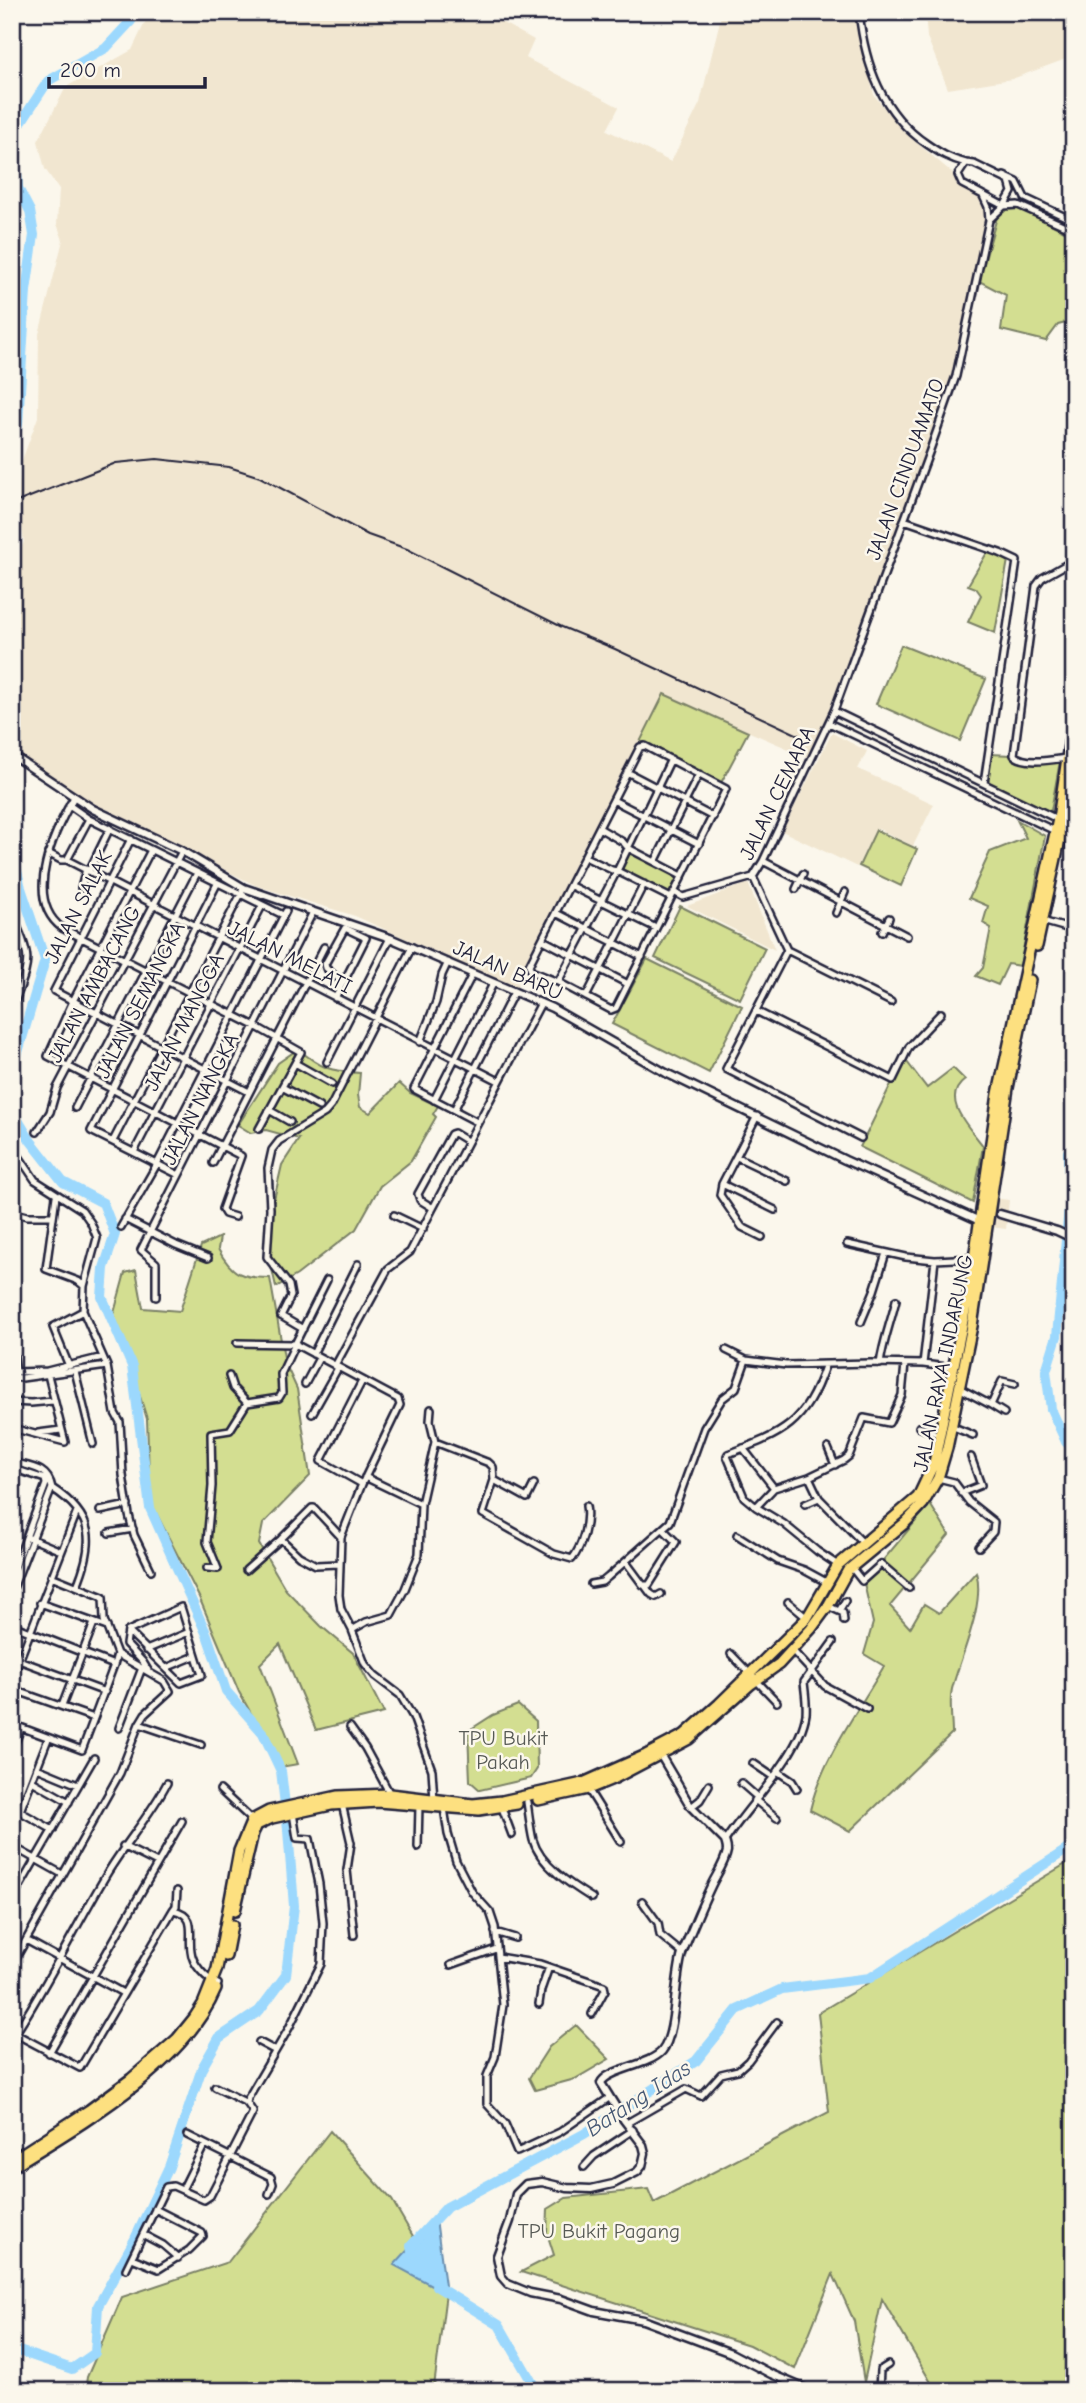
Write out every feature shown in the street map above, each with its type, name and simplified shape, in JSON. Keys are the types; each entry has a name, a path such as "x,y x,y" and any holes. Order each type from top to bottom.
{"highway":[{"name":"JALAN RAYA INDARUNG","path":"292,1810 314,1799 356,1799 479,1811 588,1789 684,1735 752,1678 779,1664 811,1629 851,1567 905,1523 923,1504 939,1478 959,1388 958,1369 974,1258 985,1214 1007,1088 1060,827 1074,711"},
{"name":"JALAN RAYA INDARUNG","path":"252,1820 292,1810 342,1804 390,1794 473,1804 502,1801 614,1775 661,1756 701,1730 807,1618 838,1565 918,1497 934,1463 979,1289 999,1094 1060,827"},
{"path":"12,2160 89,2110 189,2036 211,2001 250,1840 257,1825 271,1814"},
{"path":"231,1917 239,1851 252,1820"},
{"path":"12,2167 92,2118 164,2055"}],"street":[{"path":"859,12 873,75 892,112 908,131 949,159 974,164 1014,180 1026,198 1072,220 1066,227"},
{"path":"949,159 964,186 1004,206 1024,206 1074,230"},
{"path":"959,178 959,171 966,163"},
{"path":"989,220 1004,206 1012,188 1001,176"},
{"path":"983,196 988,207 989,220"},
{"name":"JALAN CINDUAMATO","path":"829,723 956,376 989,220"},
{"path":"904,520 1017,561 984,783"},
{"path":"1066,760 1018,758 1014,755 1035,590 1042,578 1074,560"},
{"path":"834,711 984,783 1060,827"},
{"path":"829,723 948,780 1060,827"},
{"name":"JALAN CEMARA","path":"753,877 829,723"},
{"path":"642,746 671,759 726,789 614,1010 529,968 642,746"},
{"name":"JALAN BARU","path":"12,755 74,797 181,851 244,888 390,938 448,962 472,975 541,1003 666,1073 757,1116 985,1214"},
{"path":"558,982 617,871 671,759"},
{"path":"948,780 953,768"},
{"path":"627,772 713,817"},
{"path":"655,862 699,774"},
{"path":"74,797 48,853 44,880 45,902 49,914 62,928 301,1052 259,1129"},
{"path":"613,800 699,844"},
{"path":"69,805 89,819 151,851 262,906 284,913 157,1164 121,1227"},
{"path":"68,860 89,819"},
{"path":"599,828 623,842 628,848 682,876"},
{"path":"81,888 87,870 110,829"},
{"name":"JALAN SALAK","path":"73,1002 56,993 55,986 130,840"},
{"path":"151,851 48,1053 49,1057 67,1068 242,1157 226,1192 222,1209 225,1214 235,1217"},
{"name":"JALAN AMBACANG","path":"37,1132 50,1112 54,1093 181,851"},
{"name":"JALAN MELATI","path":"48,853 61,860 68,860 499,1081"},
{"path":"585,857 644,884 683,898 753,877 787,950 891,1002"},
{"path":"763,861 802,877 841,902 887,921 907,936"},
{"path":"75,1108 197,873"},
{"path":"796,889 802,877"},
{"name":"JALAN SEMANGKA","path":"113,1141 91,1131 217,884"},
{"path":"586,997 644,884"},
{"path":"571,886 656,929"},
{"path":"179,1175 113,1141 244,888"},
{"path":"836,913 845,892"},
{"name":"JALAN MANGGA","path":"134,1152 262,906"},
{"name":"JALAN NANGKA","path":"150,1231 313,912"},
{"path":"556,913 642,957"},
{"path":"12,916 28,954 26,970 15,995 12,1011"},
{"path":"882,932 887,921"},
{"path":"1042,921 1074,930"},
{"path":"335,998 343,983 366,938 345,928 325,964 343,983"},
{"path":"327,1062 390,938"},
{"path":"542,940 628,984"},
{"path":"213,1163 324,947"},
{"path":"303,1329 281,1316 291,1294 289,1285 267,1256 270,1209 268,1168 276,1144 325,1113 331,1106 412,947"},
{"path":"787,950 726,1067 727,1071 861,1138"},
{"path":"420,1042 435,1007 442,975 448,962"},
{"path":"472,975 414,1089 477,1122"},
{"path":"433,1100 493,984"},
{"path":"454,1110 514,992"},
{"path":"73,1002 249,1092"},
{"path":"312,1414 388,1269 407,1256 423,1229 541,1003"},
{"path":"756,1011 892,1080 909,1047 941,1013"},
{"path":"295,1063 332,1084"},
{"path":"282,1087 319,1107"},
{"path":"268,1110 290,1122"},
{"path":"757,1116 722,1184 720,1195 742,1227 762,1237"},
{"path":"433,1208 420,1200 418,1194 450,1134 454,1133 467,1141"},
{"path":"12,1146 34,1180 82,1210 97,1238 84,1286 83,1311 107,1366 115,1413 120,1423 123,1475 133,1529 151,1570"},
{"path":"737,1157 787,1181"},
{"path":"722,1184 775,1210"},
{"path":"56,1196 46,1269 78,1281 84,1286"},
{"path":"12,1212 27,1216 52,1216"},
{"path":"394,1214 423,1229"},
{"path":"985,1214 1000,1214 1057,1231 1074,1239"},
{"path":"125,1219 208,1258"},
{"path":"150,1231 141,1250 156,1263 156,1297"},
{"name":"JALAN RAYA INDARUNG","path":"847,1244 935,1260 974,1258"},
{"path":"861,1322 886,1253"},
{"path":"922,1364 935,1260"},
{"path":"305,1384 358,1264"},
{"path":"206,1568 218,1569 207,1542 212,1486 211,1434 215,1431 230,1430 247,1403 279,1398 282,1393 281,1374 327,1280"},
{"path":"880,1364 882,1344 891,1323 895,1300"},
{"path":"68,1366 53,1327 83,1311"},
{"path":"12,1340 14,1373"},
{"path":"237,1343 295,1344 398,1399 398,1414 364,1480 341,1537 338,1564 341,1609 365,1664 375,1676 400,1695 413,1717 432,1770 435,1800"},
{"path":"726,1350 746,1360 786,1365 922,1364 958,1369"},
{"path":"14,1373 40,1372 103,1357"},
{"path":"591,1584 601,1582 664,1530 674,1514 704,1428 722,1399 736,1388 746,1360"},
{"path":"756,1507 774,1488 809,1477 849,1456 864,1418 889,1423 901,1401 905,1364"},
{"path":"14,1373 22,1378 107,1366"},
{"path":"825,1366 817,1389 803,1413 776,1434 727,1456 744,1497 838,1565"},
{"path":"75,1371 93,1444"},
{"path":"12,1428 63,1443 65,1441 48,1375"},
{"path":"229,1376 233,1388 247,1403"},
{"path":"362,1381 321,1461 421,1504"},
{"path":"991,1405 1002,1381 1015,1384"},
{"path":"959,1388 1004,1413"},
{"path":"12,1402 53,1401"},
{"path":"352,1630 366,1622 388,1617 396,1609 419,1554 421,1504 435,1442 430,1409"},
{"path":"951,1426 973,1436"},
{"path":"919,1427 940,1435"},
{"path":"35,1434 61,1430"},
{"path":"435,1442 489,1463 494,1468 494,1480 483,1514 554,1554 572,1559 575,1557 582,1541 586,1506"},
{"path":"743,1448 774,1488"},
{"path":"828,1448 835,1465"},
{"path":"961,1493 981,1485 971,1457"},
{"path":"13,1465 44,1471 52,1488 65,1497 88,1529 90,1544 77,1586"},
{"path":"12,1590 46,1481 13,1465"},
{"path":"809,1477 819,1498 864,1544"},
{"path":"939,1478 954,1482 961,1493 995,1525 993,1532 979,1547"},
{"path":"494,1480 527,1498 534,1484"},
{"path":"12,1575 52,1488"},
{"path":"805,1504 819,1498"},
{"path":"100,1511 128,1505"},
{"path":"246,1570 312,1508 341,1537"},
{"path":"12,1679 77,1511"},
{"path":"109,1532 133,1529"},
{"path":"645,1586 649,1585 676,1542 664,1530"},
{"path":"737,1535 769,1556 828,1583"},
{"path":"30,1538 61,1551"},
{"path":"281,1539 299,1556 316,1566 338,1564"},
{"path":"626,1562 653,1596 661,1594"},
{"path":"851,1567 862,1581 881,1564 909,1588"},
{"path":"12,1724 82,1751 117,1654 107,1627 102,1596 51,1576"},
{"path":"839,1611 845,1601"},
{"path":"789,1602 807,1618"},
{"path":"40,1603 107,1627"},
{"path":"828,1606 844,1615 844,1620"},
{"path":"181,1607 202,1675 181,1683 128,1631 181,1607"},
{"path":"62,1706 94,1623"},
{"path":"12,1625 114,1665"},
{"path":"128,1631 126,1644 149,1672"},
{"path":"146,1650 189,1632"},
{"path":"725,1841 775,1773 801,1731 806,1704 804,1682 833,1642"},
{"path":"791,1649 832,1691 867,1709"},
{"path":"12,1965 14,1956 26,1940 120,1773 139,1724 170,1691 164,1681 117,1654"},
{"path":"731,1654 777,1702"},
{"path":"166,1668 195,1656"},
{"path":"19,1660 105,1692"},
{"path":"119,1728 142,1668"},
{"path":"12,1689 94,1718"},
{"path":"139,1724 201,1745"},
{"path":"350,1727 365,1748 390,1794"},
{"path":"12,1750 21,1728"},
{"path":"20,1811 48,1739"},
{"path":"661,1756 691,1807 725,1841 727,1852 682,1953 676,2000 662,2052 637,2066 602,2078 601,2087 643,2145 643,2162 636,2172 599,2188 575,2189 537,2182 526,2184 516,2194 510,2221 497,2256 500,2272 508,2284 530,2293 561,2299 594,2311 643,2320 731,2353 811,2391"},
{"path":"12,1900 94,1758"},
{"path":"753,1762 792,1781 797,1790"},
{"path":"37,1768 78,1785"},
{"path":"32,1781 69,1801"},
{"path":"167,1783 156,1805 148,1811 124,1846 60,1959 13,2033 80,2068 176,1906 177,1891"},
{"path":"741,1783 777,1818"},
{"path":"691,1807 700,1800 709,1785"},
{"path":"588,1789 621,1842"},
{"path":"220,1790 252,1820"},
{"path":"527,1802 533,1841 543,1858 570,1883 592,1898"},
{"path":"342,1804 351,1843 347,1881 354,1935"},
{"path":"418,1847 419,1805"},
{"path":"12,1807 53,1830"},
{"path":"444,1808 456,1861 472,1892 490,1913 495,1932 503,2005 496,2050 487,2076 487,2104 505,2124 517,2152 560,2132 610,2099"},
{"path":"502,1808 512,1835"},
{"path":"247,2103 307,1993 322,1957 323,1923 317,1873 310,1839 297,1838 292,1810"},
{"path":"49,2053 182,1821"},
{"path":"12,1846 62,1874"},
{"path":"124,1846 157,1863"},
{"path":"12,1883 19,1888"},
{"path":"642,1901 658,1923 660,1935 682,1953"},
{"path":"173,1910 189,1921 193,1930 190,1948 194,1961 216,1983"},
{"path":"495,1932 514,1938"},
{"path":"26,1940 124,1993"},
{"path":"451,1965 496,1949"},
{"path":"498,1957 549,1967 604,1986 605,1990 592,2014"},
{"path":"539,2004 549,1967"},
{"path":"625,2121 686,2089 701,2096 721,2074 738,2070 748,2062 777,2022"},
{"path":"259,2042 274,2050"},
{"path":"126,2269 166,2187 171,2186 207,2200 231,2157 253,2112 247,2103 215,2087"},
{"path":"584,2167 633,2130"},
{"path":"187,2135 271,2177 269,2194"},
{"path":"182,2190 205,2144"},
{"path":"132,2258 157,2269 178,2258 200,2241 203,2234 155,2209"},
{"path":"144,2235 163,2245 178,2258"},
{"path":"879,2391 880,2370 888,2365"}],"shaded area":[{"path":"150,12 483,12 534,40 526,58 619,107 607,130 671,162 700,103 722,12 856,12 874,95 904,132 988,203 951,378 833,713 812,759 664,695 516,988 355,916 257,886 76,796 12,750 12,564 24,542 18,499 21,463 38,417 39,334 63,240 57,224 59,189 45,169 38,141 66,87 132,50"},
{"path":"925,12 1074,12 1074,56 1012,79 948,89 927,37"},
{"path":"832,733 867,751 858,769 934,804 913,846 877,828 857,867 782,831"},
{"path":"748,883 775,950 687,906"},
{"path":"994,1198 1009,1200 1006,1229 990,1227"}],"green space":[{"path":"1018,207 1074,236 1074,321 1058,325 1046,341 1001,330 1006,295 979,281 999,210"},
{"path":"988,551 1008,560 995,633 968,622 981,595 976,588 968,585"},
{"path":"901,645 986,679 960,741 876,704"},
{"path":"664,694 748,732 721,783 640,742"},
{"path":"990,754 1011,755 1013,760 1029,764 1060,761 1050,816 985,785"},
{"path":"1017,820 1045,836 1020,966 1008,964 998,985 976,976 983,968 991,928 983,923 988,906 969,898 990,852 1026,838"},
{"path":"876,830 917,849 901,886 859,866"},
{"path":"629,850 679,877 670,894 620,868"},
{"path":"680,906 765,948 740,999 655,958"},
{"path":"647,959 742,1006 709,1073 612,1024"},
{"path":"298,1049 327,1068 360,1073 360,1107 370,1113 399,1083 410,1093 438,1106 433,1114 436,1117 411,1161 380,1186 356,1229 297,1275 276,1287 265,1238 282,1165 299,1139 266,1130 251,1133 238,1125 278,1063"},
{"path":"904,1058 927,1088 953,1068 965,1080 955,1096 956,1104 959,1113 983,1146 973,1203 860,1147"},
{"path":"220,1237 218,1249 233,1270 245,1276 270,1278 285,1363 297,1389 310,1476 263,1524 259,1544 286,1590 321,1626 353,1653 384,1713 316,1730 280,1644 260,1664 298,1764 281,1767 239,1692 199,1597 150,1501 147,1419 114,1313 125,1273 136,1270 143,1308 180,1311 201,1246"},
{"path":"930,1504 949,1535 890,1606 910,1628 924,1604 939,1613 976,1572 978,1599 975,1615 951,1694 952,1733 850,1831 810,1810 832,1754 884,1666 864,1654 873,1623 864,1583"},
{"name":"TPU Bukit Pakah","path":"518,1705 536,1721 537,1769 531,1778 480,1790 470,1781 468,1731 493,1715"},
{"name":"TPU Bukit Pagang","path":"1074,1859 1074,2391 936,2391 882,2299 864,2382 854,2321 833,2274 795,2369 749,2345 521,2272 554,2255 547,2233 548,2209 566,2198 648,2189 654,2203 829,2112 818,2013"},
{"path":"576,2025 609,2059 575,2079 535,2090 529,2078 549,2047"},
{"path":"330,2131 392,2200 446,2293 434,2387 430,2391 85,2391 87,2377 122,2297 228,2262"}],"water":[{"path":"436,2219 446,2293 394,2265"}],"waterway":[{"path":"12,447 18,424 26,291 34,235 30,211 18,188 14,133 48,81 106,48 131,21 135,12"},
{"path":"12,851 21,888 45,960 16,1059 12,1089"},
{"path":"12,1110 30,1140 63,1182 103,1203 115,1234 104,1268 102,1297 132,1366 150,1508 207,1635 226,1691 263,1733 281,1771 294,1906 286,1975 259,2011 219,2038 202,2068 169,2167 135,2239 98,2306 95,2353 72,2369 19,2351 12,2353"},
{"path":"1074,1147 1068,1152 1069,1208 1057,1336 1046,1371 1051,1409 1066,1442 1074,1449"},
{"path":"1074,1807 1074,1812"},
{"name":"Batang Idas","path":"413,2258 411,2246 447,2207 584,2134 696,2061 737,2010 782,1989 870,1978 1074,1845"},
{"name":"Batang Idas","path":"436,2286 499,2325 537,2391"}],"railway":[{"path":"12,504 116,463 157,459 229,467 260,477 368,535 407,549 562,627 807,739"}]}
